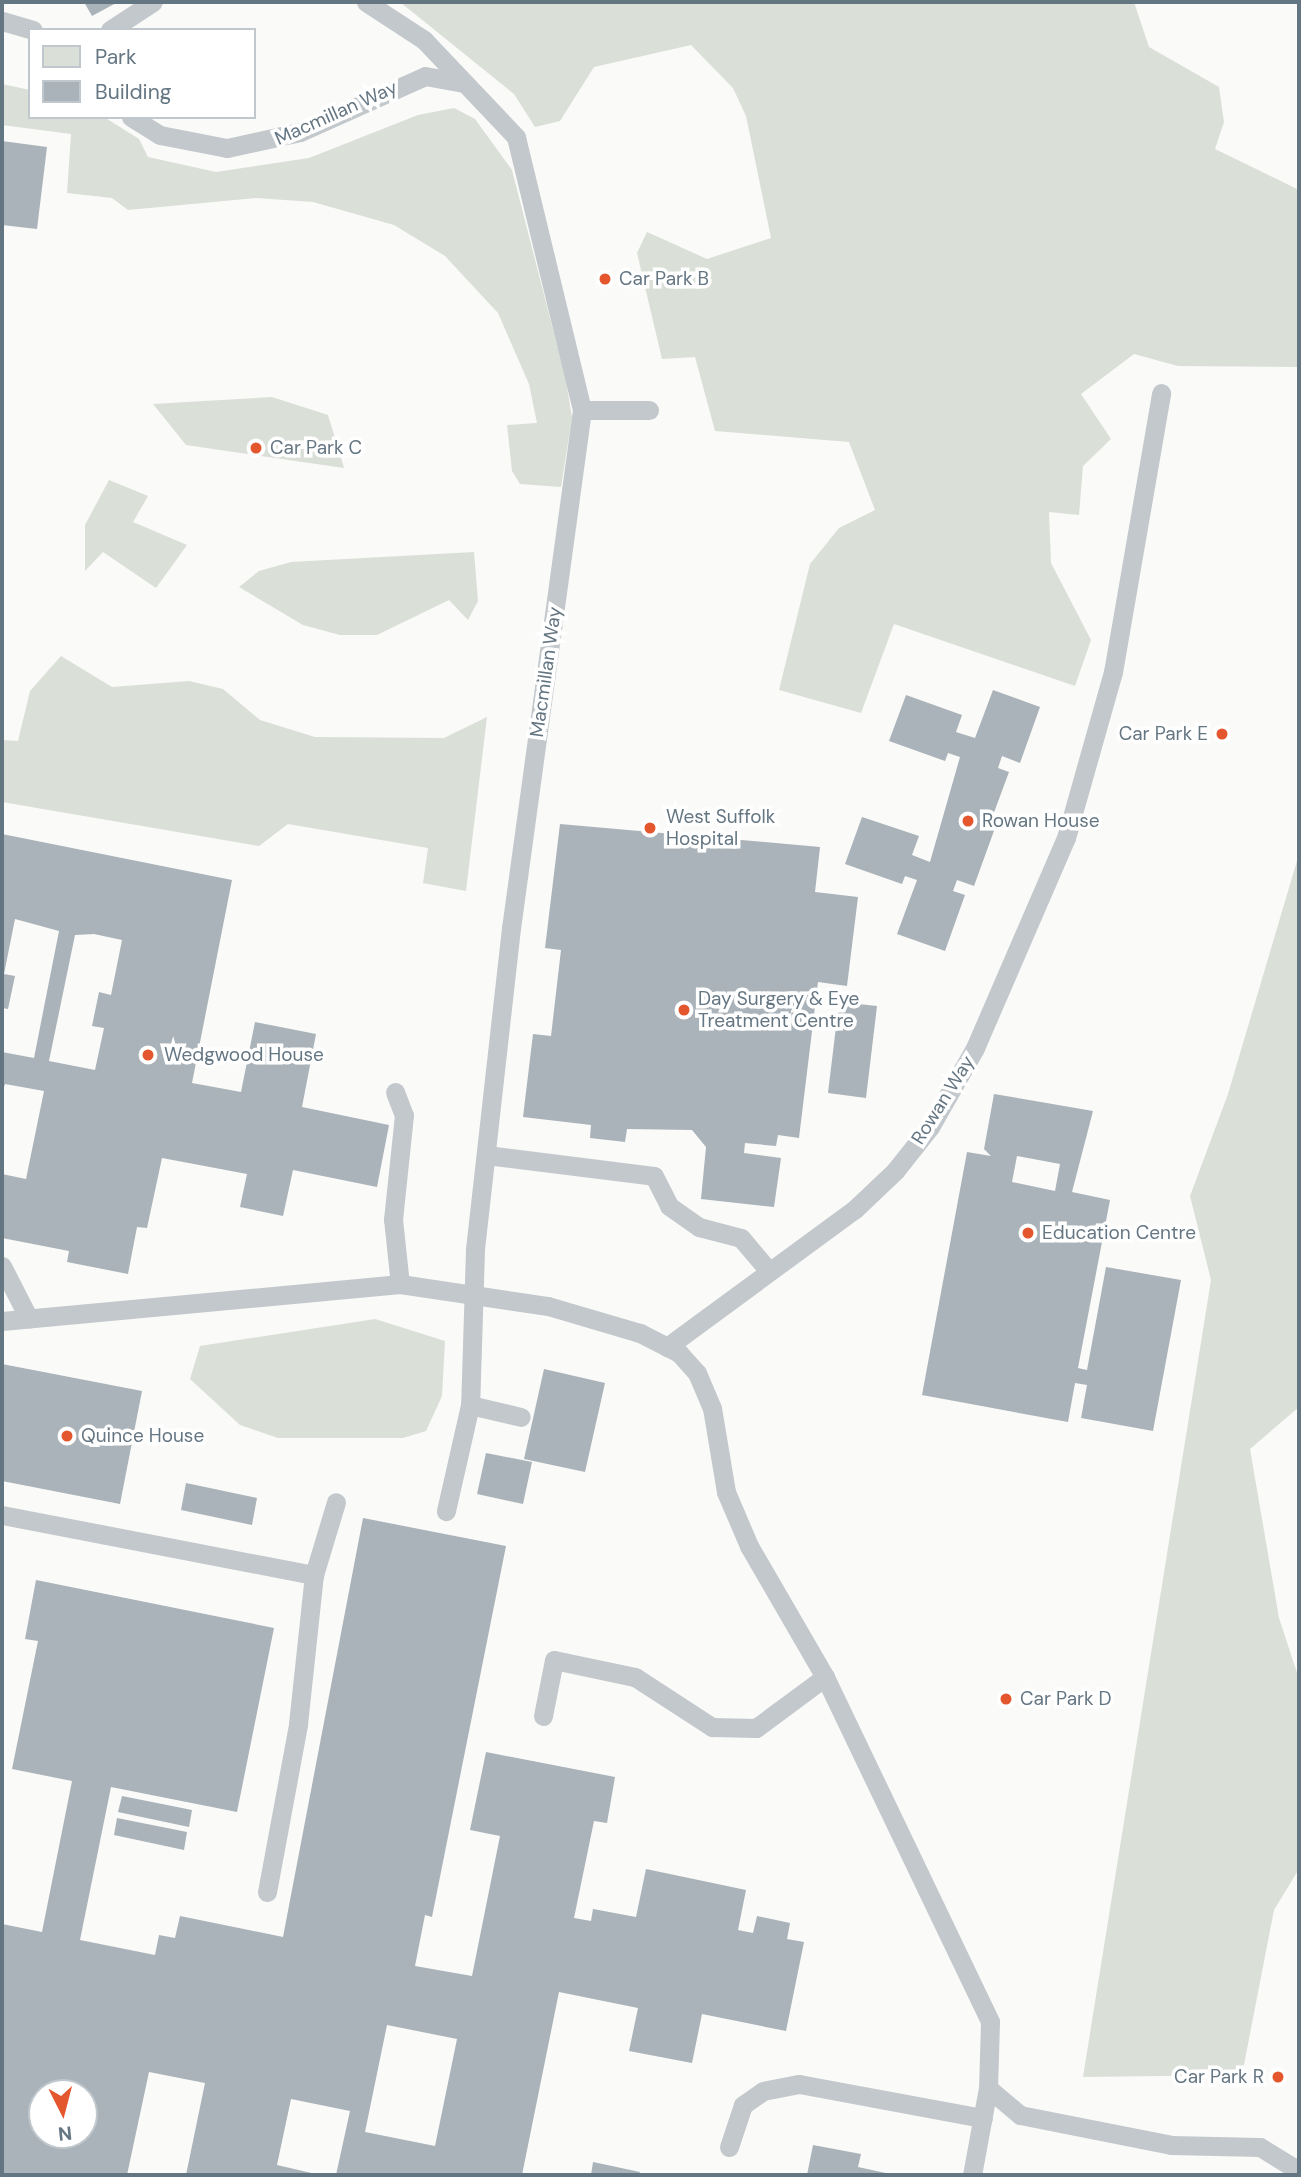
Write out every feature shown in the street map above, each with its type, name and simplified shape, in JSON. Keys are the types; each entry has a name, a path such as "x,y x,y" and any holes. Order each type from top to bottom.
{"lane":[{"path":"113,28 153,2"},
{"name":"Macmillan Way","path":"366,2 424,40 463,83 496,111 520,146 582,410 486,1155 472,1291 470,1405 446,1511"},
{"path":"2,21 28,29"},
{"name":"Macmillan Way","path":"134,119 160,135 227,148 300,132 425,76 463,83"},
{"name":"Rowan Way","path":"667,1347 768,1270 855,1209 930,1127 1019,959 1066,838 1113,671 1161,393"},
{"path":"582,410 649,410"},
{"path":"395,1092 404,1115 393,1219 400,1284"},
{"path":"486,1155 654,1176 669,1206 699,1227 741,1238 768,1270"},
{"path":"2,1266 29,1319"},
{"path":"2,1321 400,1284 472,1291 570,1312 667,1347 697,1373 712,1408 731,1503 825,1677 990,2022 988,2088 972,2175"},
{"path":"470,1405 521,1417"},
{"path":"267,1892 298,1724 314,1575 336,1502"},
{"path":"2,1515 314,1575"},
{"path":"543,1716 554,1660 635,1676 712,1727 756,1728 825,1677"},
{"path":"729,2147 743,2105 763,2091 799,2084 983,2118"},
{"path":"988,2088 1020,2115 1171,2145 1260,2147 1299,2171"}],"green space":[{"path":"400,2 1134,2 1149,47 1219,87 1224,122 1215,149 1299,190 1299,367 1178,366 1134,354 1081,394 1111,439 1083,466 1079,515 1049,512 1051,563 1091,640 1075,686 894,624 861,713 779,690 810,564 839,528 875,510 849,442 715,431 695,357 662,359 637,253 647,232 707,259 771,238 746,116 733,88 691,45 594,67 560,121 535,127 514,94"},
{"path":"2,84 28,90 28,119 107,119 139,139 148,157 216,172 309,158 418,115 454,108 475,119 512,170 566,380 572,418 561,487 520,484 512,471 507,425 537,423 529,384 498,313 445,256 394,225 313,202 256,198 128,210 112,198 67,193 71,134 2,125"},
{"path":"272,397 328,415 344,468 186,445 153,404"},
{"path":"109,480 148,496 133,522 187,545 156,588 103,552 85,571 85,525"},
{"path":"474,552 478,601 468,620 449,600 377,635 340,635 303,625 239,587 259,571 291,562"},
{"path":"61,656 112,687 189,681 223,689 260,720 315,737 444,738 487,717 466,891 423,883 428,848 288,824 259,846 2,802 2,740 18,741 30,691"},
{"path":"1299,854 1299,1407 1250,1449 1279,1618 1299,1679 1299,1869 1274,1910 1242,2075 1083,2077 1211,1280 1190,1196 1228,1094"},
{"path":"375,1319 445,1341 442,1396 426,1431 403,1438 278,1438 240,1425 190,1379 200,1346"}],"building":[{"path":"84,2 118,2 92,16"},
{"path":"2,141 47,147 37,229 2,225"},
{"name":"Rowan House","path":"993,690 1040,707 1020,763 1002,756 998,768 1009,772 989,826 995,828 974,886 957,880 953,891 965,895 945,951 897,934 917,880 905,876 902,884 845,864 862,817 919,836 912,855 930,862 960,757 948,753 945,761 889,741 906,695 962,715 956,732 975,738"},
{"name":"Day Surgery & Eye Treatment Centre","path":"560,824 820,847 815,892 858,897 847,986 818,982 799,1138 778,1135 776,1146 745,1143 744,1153 781,1158 774,1207 701,1199 706,1147 692,1130 627,1129 625,1142 590,1138 591,1125 523,1117 533,1034 551,1036 561,950 545,948"},
{"name":"Wedgwood House","path":"2,834 232,880 192,1083 241,1092 255,1022 316,1034 302,1107 389,1125 377,1187 293,1170 283,1216 240,1207 247,1174 162,1158 147,1228 137,1227 128,1274 67,1262 69,1251 2,1238 2,1174 26,1179 44,1091 5,1084 2,1094 2,1052 34,1058 59,931 15,919 4,974 15,976 8,1009 2,1008","holes":["94,934 122,940 111,995 99,992 92,1026 104,1028 95,1070 49,1061 75,935"]},
{"path":"839,1002 877,1006 866,1098 828,1093"},
{"name":"Education Centre","path":"994,1094 1093,1111 1072,1192 1110,1200 1078,1368 1087,1370 1106,1267 1181,1280 1153,1431 1081,1418 1087,1385 1075,1383 1068,1422 922,1395 967,1152 991,1156 984,1149","holes":["1017,1156 1060,1164 1055,1191 1012,1182"]},
{"name":"Quince House","path":"2,1364 142,1391 120,1504 2,1481"},
{"path":"544,1369 605,1383 585,1472 524,1459"},
{"path":"486,1453 532,1462 523,1504 477,1494"},
{"path":"186,1483 257,1498 252,1525 181,1510"},
{"path":"363,1518 506,1546 432,1917 425,1915 415,1966 472,1976 500,1836 470,1830 486,1752 615,1777 607,1823 594,1821 574,1918 591,1921 593,1909 636,1917 646,1869 746,1890 738,1930 753,1933 757,1916 790,1923 787,1939 804,1942 786,2031 702,2014 692,2063 629,2051 638,2008 559,1992 522,2175 336,2175 350,2111 291,2099 277,2165 320,2175 186,2175 205,2083 149,2072 127,2175 2,2175 2,1924 42,1932 72,1781 12,1769 38,1641 25,1639 36,1580 274,1628 237,1812 111,1787 80,1940 155,1955 159,1935 175,1938 180,1916 283,1937","holes":["387,2025 457,2039 435,2146 365,2132"]},
{"path":"122,1796 192,1810 189,1827 118,1812"},
{"path":"117,1818 187,1832 184,1850 114,1835"},
{"path":"813,2145 861,2154 858,2167 895,2175 807,2175"},
{"path":"593,2162 640,2172 639,2175 591,2175"}],"place":[{"name":"Car Park B","path":"605,279"},
{"name":"Car Park C","path":"256,448"},
{"name":"Car Park E","path":"1222,734"},
{"name":"Rowan House","path":"968,821"},
{"name":"West Suffolk Hospital","path":"650,828"},
{"name":"Day Surgery & Eye Treatment Centre","path":"684,1010"},
{"name":"Wedgwood House","path":"148,1055"},
{"name":"Education Centre","path":"1028,1233"},
{"name":"Quince House","path":"67,1436"},
{"name":"Car Park D","path":"1006,1699"},
{"name":"Car Park R","path":"1278,2077"}]}
